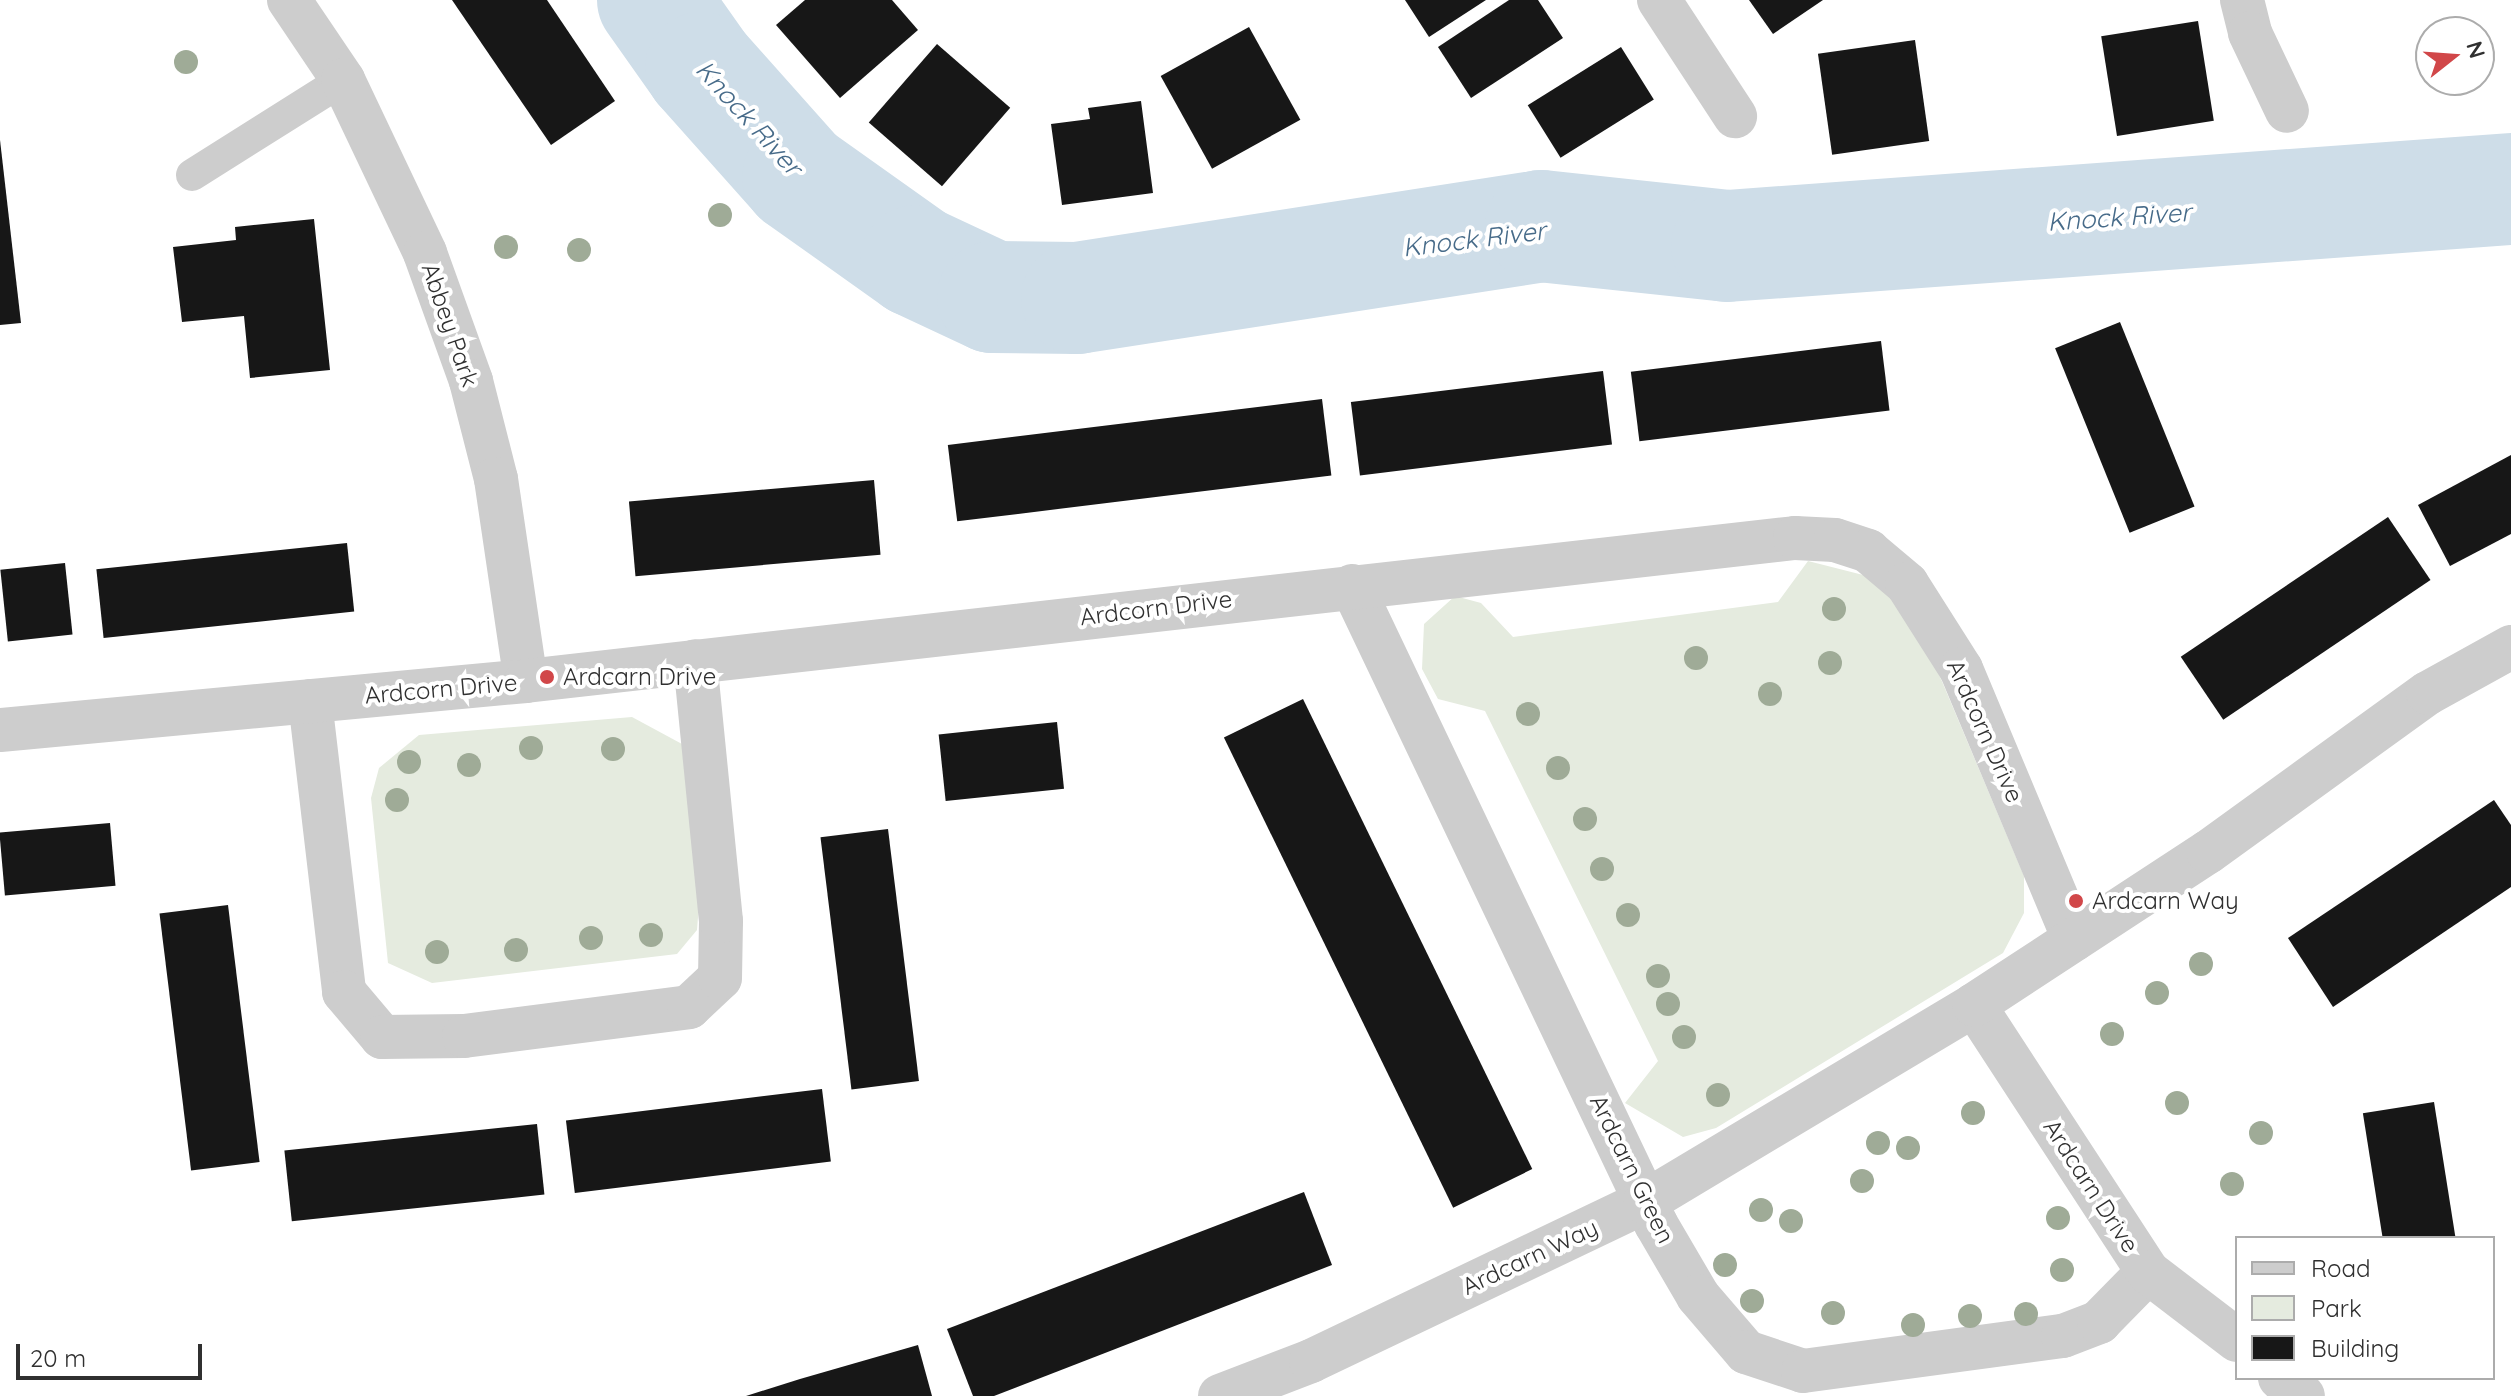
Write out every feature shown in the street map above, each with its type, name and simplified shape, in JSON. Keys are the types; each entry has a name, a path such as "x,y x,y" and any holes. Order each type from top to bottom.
{"street":[{"name":"Abbey Park","path":"289,0 343,80 425,253 471,381 496,479 526,681"},
{"path":"1659,0 1735,116"},
{"path":"2242,0 2250,33 2287,111"},
{"name":"Ardcorn Drive","path":"0,730 526,681 1795,538 1835,540 1868,551 1907,584 1961,669 2074,939"},
{"name":"Ardcarn Green","path":"1352,586 1645,1202 1698,1296 1746,1352 1803,1371 2063,1336 2099,1322 2148,1272"},
{"name":"Ardcarn Way","path":"1220,1396 1311,1361 1645,1202 1974,1005 2208,852 2428,693 2511,647"},
{"path":"310,701 344,992 382,1037 464,1036 689,1007 720,978 721,921 695,661"},
{"name":"Ardcarn Drive","path":"1974,1005 2148,1272 2235,1338"},
{"path":"2283,1380 2303,1396"}],"lane":[{"path":"192,175 343,80"}],"green space":[{"path":"1808,561 1871,577 1914,615 2024,876 2024,913 2003,953 1716,1128 1683,1137 1625,1103 1658,1061 1485,711 1438,699 1422,669 1424,624 1455,596 1481,603 1513,637 1778,602"},
{"path":"632,717 682,744 700,891 697,930 677,954 432,983 388,963 371,798 379,768 419,735"}],"building":[{"path":"452,0 547,0 615,101 551,145"},
{"path":"805,0 892,0 918,30 840,98 776,25"},
{"path":"1405,0 1486,0 1429,37"},
{"path":"1509,0 1538,0 1563,38 1471,98 1438,47"},
{"path":"1749,0 1823,0 1773,34"},
{"path":"2198,21 2214,121 2117,136 2101,36"},
{"path":"1249,27 1300,120 1212,169 1161,76"},
{"path":"1915,40 1929,141 1832,155 1818,54"},
{"path":"937,44 1010,108 942,186 869,122"},
{"path":"1621,47 1654,100 1561,158 1528,105"},
{"path":"1141,101 1153,193 1062,205 1051,124 1090,119 1088,108"},
{"path":"0,140 21,323 0,325"},
{"path":"314,219 330,370 250,378 244,316 182,322 173,247 236,240 235,227"},
{"path":"2120,322 2195,507 2130,533 2055,348"},
{"path":"1881,341 1890,410 1639,441 1631,372"},
{"path":"1603,371 1612,444 1360,475 1351,402"},
{"path":"1322,399 1331,475 957,521 948,445"},
{"path":"2511,455 2511,534 2450,566 2418,505"},
{"path":"874,480 881,555 635,576 629,501"},
{"path":"2388,517 2430,580 2223,720 2181,657"},
{"path":"347,543 354,612 104,638 96,569"},
{"path":"65,563 73,635 8,641 0,570"},
{"path":"1303,699 1532,1169 1453,1208 1224,738"},
{"path":"1057,722 1064,789 946,801 939,734"},
{"path":"2494,800 2511,825 2511,887 2333,1007 2288,938"},
{"path":"110,823 115,886 5,895 0,833"},
{"path":"888,829 919,1081 851,1089 821,837"},
{"path":"228,905 260,1162 191,1170 160,913"},
{"path":"822,1089 831,1161 575,1193 566,1120"},
{"path":"2434,1102 2455,1236 2382,1236 2363,1113"},
{"path":"537,1124 544,1195 292,1221 284,1151"},
{"path":"1304,1192 1332,1265 994,1396 973,1396 947,1329"},
{"path":"918,1345 932,1396 746,1396 800,1379"}],"waterway":[{"name":"Knock River","path":"653,0 701,68 798,177 916,261 993,297 1077,298 1541,226 1727,246 2511,189"}],"place":[{"name":"Ardcarn Drive","path":"547,677"},
{"name":"Ardcarn Way","path":"2076,901"}]}
